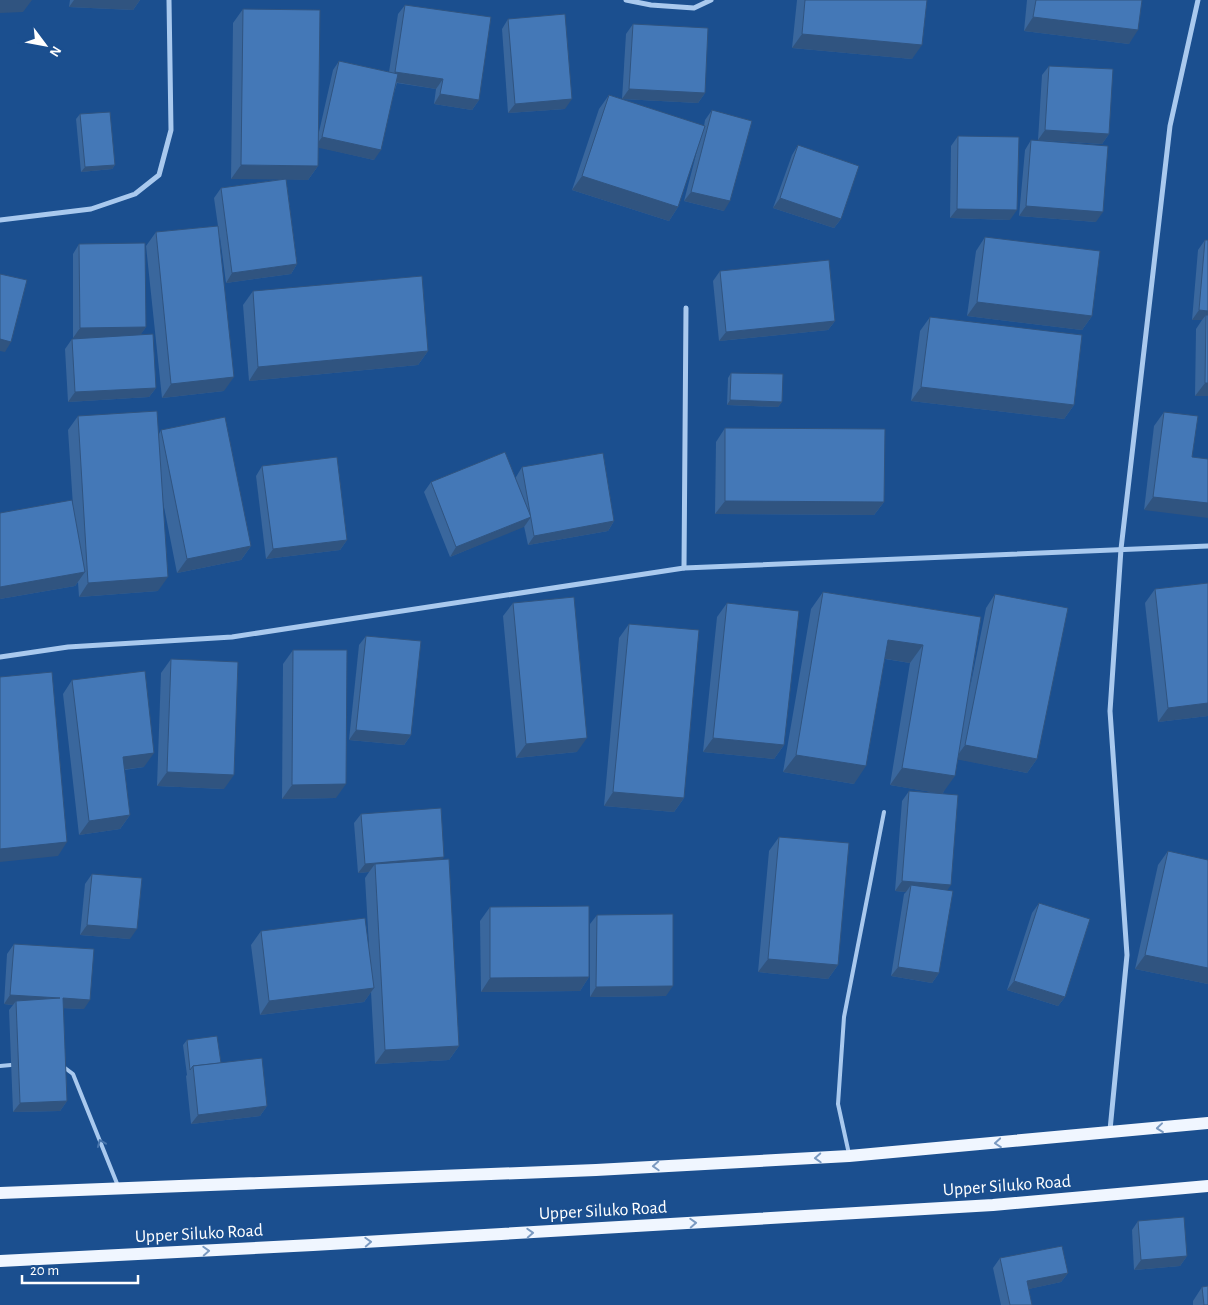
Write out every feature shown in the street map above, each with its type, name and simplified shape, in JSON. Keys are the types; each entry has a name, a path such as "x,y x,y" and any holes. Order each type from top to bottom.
{"main road":[{"path":"0,1193 596,1170 849,1156 1110,1134 1208,1123"},
{"name":"Upper Siluko Road","path":"0,1261 973,1207 1208,1186"}],"street":[{"path":"0,220 91,209 135,194 159,175 171,130 169,0"},
{"path":"626,0 651,5 694,8 711,0"},
{"path":"1110,1134 1127,955 1110,711 1121,549 1170,126 1198,0"},
{"path":"684,568 686,308"},
{"path":"0,657 68,647 232,637 684,568 1208,546"}],"lane":[{"path":"849,1156 838,1104 844,1017 884,812"},
{"path":"58,1063 73,1074 119,1188"},
{"path":"0,1066 11,1065"}],"building":[{"path":"805,0 927,0 922,45 802,34"},
{"path":"1036,0 1142,0 1138,30 1033,17"},
{"path":"405,5 491,17 479,100 440,94 443,79 395,72"},
{"path":"243,9 320,10 318,166 241,165"},
{"path":"565,14 572,99 515,104 508,19"},
{"path":"633,24 708,28 705,93 629,89"},
{"path":"339,61 398,74 381,150 322,137"},
{"path":"1049,66 1113,69 1109,134 1045,130"},
{"path":"609,95 705,126 678,207 582,176"},
{"path":"712,110 752,121 730,201 691,192"},
{"path":"110,112 115,165 85,167 80,114"},
{"path":"958,136 1019,137 1017,210 957,209"},
{"path":"1031,140 1108,146 1103,212 1026,206"},
{"path":"798,145 859,166 841,219 780,198"},
{"path":"286,179 297,264 232,273 221,188"},
{"path":"218,226 234,377 171,384 156,232"},
{"path":"985,237 1100,251 1092,316 977,302"},
{"path":"1205,240 1208,240 1208,311 1199,310"},
{"path":"145,243 146,327 80,328 79,244"},
{"path":"829,260 835,321 726,332 720,271"},
{"path":"0,274 27,280 11,342 0,339"},
{"path":"422,276 428,351 258,367 253,291"},
{"path":"1206,315 1208,315 1208,383 1205,383"},
{"path":"930,317 1082,335 1074,405 921,387"},
{"path":"153,334 156,388 75,392 72,339"},
{"path":"731,373 783,374 782,402 730,400"},
{"path":"157,411 168,577 88,583 78,416"},
{"path":"1164,412 1198,416 1192,457 1208,459 1208,503 1153,497"},
{"path":"225,417 251,546 187,559 161,430"},
{"path":"725,428 885,429 884,502 725,501"},
{"path":"505,452 531,517 456,547 431,482"},
{"path":"603,453 614,521 534,536 522,467"},
{"path":"337,457 347,540 273,549 262,466"},
{"path":"72,500 85,572 0,587 0,513"},
{"path":"1208,583 1208,703 1168,708 1155,589"},
{"path":"823,592 981,617 955,776 902,768 923,645 888,640 866,766 796,755"},
{"path":"995,594 1068,608 1037,759 965,745"},
{"path":"574,597 587,738 526,744 513,603"},
{"path":"727,603 799,611 784,745 713,738"},
{"path":"629,624 699,630 684,798 613,792"},
{"path":"366,636 421,641 411,735 356,730"},
{"path":"293,650 347,650 346,784 292,785"},
{"path":"171,659 238,662 234,775 167,772"},
{"path":"145,671 154,753 123,757 130,815 89,821 72,680"},
{"path":"52,672 67,842 0,849 0,677"},
{"path":"909,791 958,795 951,885 902,881"},
{"path":"441,808 444,857 365,864 361,814"},
{"path":"779,837 849,843 838,965 768,959"},
{"path":"1168,851 1208,860 1208,968 1145,955"},
{"path":"449,859 459,1046 385,1050 375,864"},
{"path":"92,874 142,878 137,929 87,925"},
{"path":"911,885 953,891 939,973 898,967"},
{"path":"1039,903 1090,919 1065,997 1014,981"},
{"path":"589,906 589,977 490,978 490,907"},
{"path":"673,914 673,986 596,987 597,915"},
{"path":"365,918 374,988 269,1001 261,931"},
{"path":"14,944 94,949 90,1000 63,998 67,1101 20,1103 16,1001 60,998 10,995"},
{"path":"217,1036 221,1063 193,1066 190,1070 187,1040"},
{"path":"262,1058 267,1106 198,1115 193,1066"},
{"path":"1184,1217 1187,1256 1141,1260 1138,1221"},
{"path":"1062,1246 1068,1273 1027,1281 1032,1305 1010,1305 1000,1258"},
{"path":"1208,1286 1208,1305 1204,1305 1202,1287"}]}
